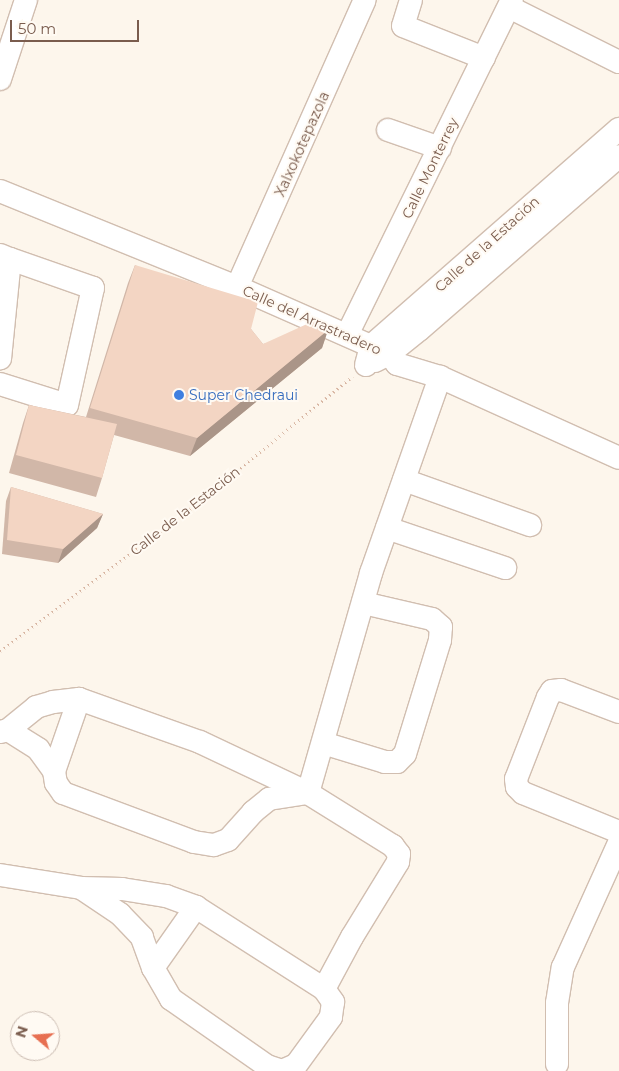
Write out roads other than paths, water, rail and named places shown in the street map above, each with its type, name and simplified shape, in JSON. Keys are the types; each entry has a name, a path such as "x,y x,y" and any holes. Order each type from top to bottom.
{"street":[{"path":"0,79 26,0"},
{"name":"Xalxokotepazola","path":"237,287 365,0"},
{"path":"411,0 403,26 484,58"},
{"path":"511,3 619,62"},
{"name":"Calle Monterrey","path":"347,334 511,3"},
{"name":"Calle de la Estación","path":"376,355 619,129"},
{"path":"388,130 440,148"},
{"name":"Calle de la Estación","path":"376,355 619,156"},
{"name":"Calle del Arrastradero","path":"0,191 237,287 347,334 376,355 397,364 440,377 619,458"},
{"path":"0,359 5,257 93,288 67,405 0,384"},
{"path":"308,792 363,603 440,377"},
{"path":"404,480 530,525"},
{"path":"387,528 505,568"},
{"path":"323,743 384,762 398,762 405,754 440,640 440,627 432,620 363,603"},
{"path":"619,712 561,690 552,690 516,779 517,787 523,793 619,832"},
{"path":"308,792 269,799 252,812 228,840 214,845 194,842 63,793 56,784 54,771 38,749 4,731 36,707 53,702 79,699 200,742 308,792 393,846 399,854 398,862 352,937 324,989"},
{"path":"54,771 79,699"},
{"path":"556,1064 557,1003 563,967 619,843"},
{"path":"0,876 31,879 81,888 122,889 166,896 196,907 324,989 333,1002 331,1017 296,1065 282,1070 267,1066 172,999 153,968 142,937 120,914 81,888"},
{"path":"153,968 196,907"}],"place":[{"name":"Super Chedraui","path":"179,395"}]}
